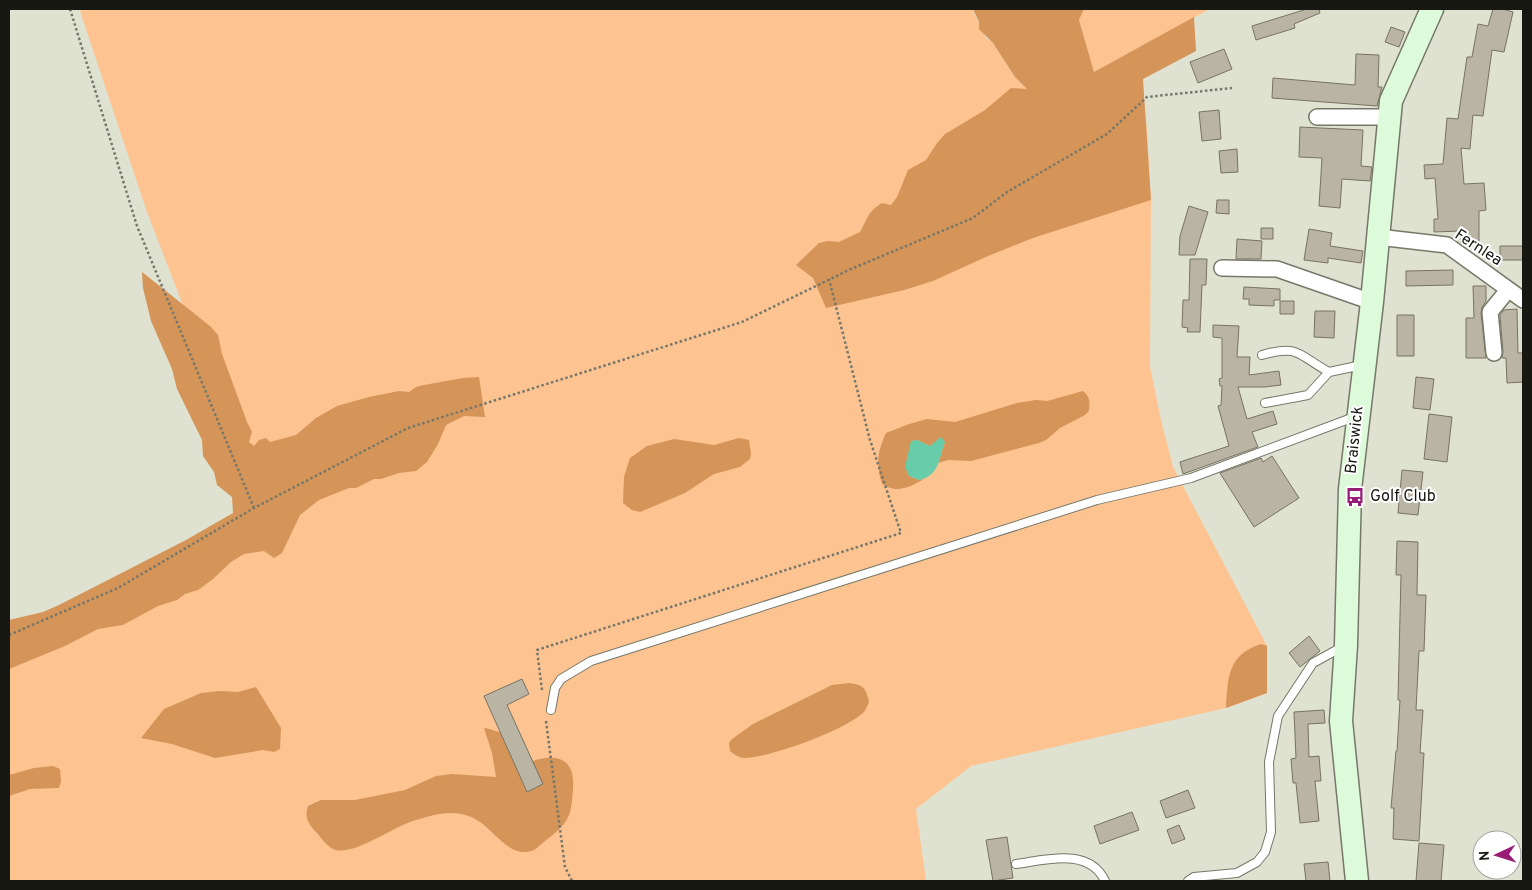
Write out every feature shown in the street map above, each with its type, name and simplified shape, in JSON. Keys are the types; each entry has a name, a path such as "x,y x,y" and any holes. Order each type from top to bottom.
{"main road":[{"name":"Braiswick","path":"1357,881 1341,720 1346,645 1348,516 1372,302 1391,101 1432,9"}],"street":[{"path":"1317,117 1389,117"},
{"name":"Fernlea","path":"1378,237 1447,246 1523,300"},
{"path":"1222,268 1278,269 1372,302"},
{"path":"1494,353 1490,312 1508,290"}],"lane":[{"path":"1262,356 1278,350 1294,351 1329,372"},
{"path":"1265,403 1308,395 1329,372 1364,365"},
{"path":"551,710 555,688 560,679 591,661 1097,500 1191,478 1358,415"},
{"path":"1188,881 1194,877 1237,873 1256,862 1265,852 1271,832 1268,762 1278,716 1313,663 1346,645"},
{"path":"1016,864 1077,859 1096,867 1106,881"}],"path":[{"path":"70,9 137,226 254,508"},
{"path":"9,636 118,588 254,508 408,428 742,322 829,279 973,218 1007,192 1107,134 1147,97 1232,88"},
{"path":"542,690 537,650 901,533 870,440 829,279"},
{"path":"546,719 565,867 572,881"}],"shaded area":[{"path":"86,9 972,9 986,38 993,43 1015,77 1060,123 1146,117 1151,200 1150,367 1161,420 1173,467 1267,646 1267,693 1226,708 971,766 916,809 926,881 9,881 9,645 268,521 247,472 147,212 80,11"},
{"path":"973,9 1084,9 1079,20 1094,72 1194,17 1196,51 1143,79 1151,200 1033,238 933,281 904,290 826,308 813,278 796,265 819,243 828,241 839,242 860,232 871,212 877,206 882,203 891,205 897,197 908,170 926,160 945,134 985,110 1011,88 1027,89 1015,77 993,43 979,29 979,22"},
{"path":"1084,9 1210,9 1094,72 1079,20"},
{"path":"142,272 210,326 218,335 222,354 252,432 249,442 254,446 259,440 266,438 270,442 296,435 316,418 337,406 399,391 409,392 416,387 463,378 479,377 485,417 464,416 446,425 438,444 427,462 416,471 374,479 356,488 349,488 319,500 300,515 282,553 274,558 264,551 244,554 231,562 198,590 158,606 123,625 98,629 65,646 9,669 9,620 43,612 59,605 186,540 233,513 232,497 217,485 214,472 203,456 202,440 177,389 172,369 151,321 143,288"},
{"path":"1083,391 1089,400 1089,411 1060,428 1046,440 971,461 948,460 938,463 945,442 941,438 930,446 917,440 908,457 907,471 909,476 919,480 924,479 909,487 898,489 882,484 878,458 886,433 927,419 955,422 1017,403 1036,400 1047,401"},
{"path":"941,437 945,442 935,471 926,478 919,480 909,476 905,467 911,441 917,440 930,446"},
{"path":"739,438 749,440 751,454 750,459 740,467 714,474 685,493 640,512 632,510 623,503 624,477 630,458 647,446 674,439 714,445"},
{"path":"1261,644 1267,646 1267,693 1226,708 1229,677 1236,661 1241,654"},
{"path":"849,683 863,688 869,701 864,712 841,727 807,742 756,757 738,757 730,751 729,743 732,739 753,724 832,685"},
{"path":"256,687 281,728 280,749 274,752 263,750 215,758 172,744 141,738 164,709 201,693 238,692"},
{"path":"484,728 507,733 522,765 531,761 550,758 565,762 570,768 573,777 573,789 568,817 556,832 534,850 526,852 511,848 477,820 451,813 415,820 362,845 343,850 336,850 330,847 310,824 307,818 308,806 321,800 355,800 405,790 436,776 452,774 496,777 492,753"},
{"path":"53,766 60,769 61,781 59,788 30,789 9,796 9,775 34,768"}],"building":[{"path":"1307,9 1319,9 1320,13 1294,24 1295,28 1256,40 1252,26"},
{"path":"1493,9 1513,12 1504,52 1492,50 1483,116 1473,115 1470,149 1461,148 1464,184 1484,183 1486,210 1479,211 1479,243 1461,243 1461,231 1434,232 1434,219 1438,219 1435,178 1425,179 1424,165 1443,164 1447,118 1458,119 1467,57 1472,57 1478,24 1488,26"},
{"path":"1391,27 1405,32 1399,47 1385,42"},
{"path":"1224,49 1232,69 1198,83 1190,62"},
{"path":"1356,54 1379,55 1378,87 1382,87 1377,106 1272,98 1273,78 1355,85"},
{"path":"1219,110 1221,139 1202,141 1199,112"},
{"path":"1300,127 1363,130 1361,166 1372,167 1370,181 1342,179 1340,208 1319,206 1322,158 1299,157"},
{"path":"1237,149 1238,172 1221,173 1219,151"},
{"path":"1217,200 1229,200 1229,214 1216,213"},
{"path":"1189,206 1208,212 1195,255 1179,255 1180,236"},
{"path":"1261,228 1273,228 1273,239 1261,239"},
{"path":"1309,229 1332,233 1330,246 1363,251 1361,263 1328,258 1328,263 1304,260"},
{"path":"1237,239 1262,241 1261,259 1236,259"},
{"path":"1500,246 1523,246 1523,260 1500,260"},
{"path":"1190,259 1207,259 1206,285 1202,285 1200,332 1187,332 1188,328 1182,327 1183,300 1189,300"},
{"path":"1453,270 1453,285 1406,286 1406,271"},
{"path":"1473,286 1486,286 1486,301 1481,313 1486,358 1466,358 1466,318 1474,318"},
{"path":"1244,287 1280,289 1280,300 1274,300 1274,306 1249,305 1249,299 1243,299"},
{"path":"1280,301 1294,301 1294,314 1280,314"},
{"path":"1517,309 1518,353 1523,353 1523,382 1507,383 1506,358 1502,358 1500,315 1504,310"},
{"path":"1315,311 1335,311 1334,338 1314,337"},
{"path":"1397,315 1414,315 1414,356 1397,356"},
{"path":"1213,325 1239,326 1237,357 1250,357 1249,375 1279,371 1281,385 1238,387 1247,419 1273,411 1277,424 1252,432 1258,447 1183,474 1180,462 1229,446 1218,406 1221,405 1222,386 1220,386 1219,379 1222,378 1222,338 1213,337"},
{"path":"1416,377 1434,379 1430,410 1413,408"},
{"path":"1429,414 1452,417 1447,462 1424,459"},
{"path":"1272,456 1299,498 1254,527 1220,473 1261,458 1263,462"},
{"path":"1402,470 1423,472 1418,515 1398,513"},
{"path":"1397,541 1418,542 1417,595 1426,595 1424,651 1419,651 1416,710 1423,710 1420,753 1424,753 1419,841 1393,839 1394,808 1391,808 1400,700 1398,700 1401,575 1396,575"},
{"path":"1309,636 1320,651 1300,667 1289,653"},
{"path":"522,679 529,694 507,705 543,784 527,792 484,696"},
{"path":"1324,710 1325,723 1308,724 1309,757 1319,756 1321,781 1315,781 1319,821 1300,823 1296,783 1293,783 1291,759 1296,758 1294,712"},
{"path":"1188,790 1195,808 1166,818 1160,801"},
{"path":"1132,812 1139,830 1100,844 1094,826"},
{"path":"1179,825 1185,839 1172,844 1167,830"},
{"path":"1007,837 1013,878 993,881 986,840"},
{"path":"1419,843 1444,845 1441,881 1416,881"},
{"path":"1328,862 1330,881 1306,881 1304,864"}],"place":[{"name":"Golf Club","path":"1355,497"}]}
